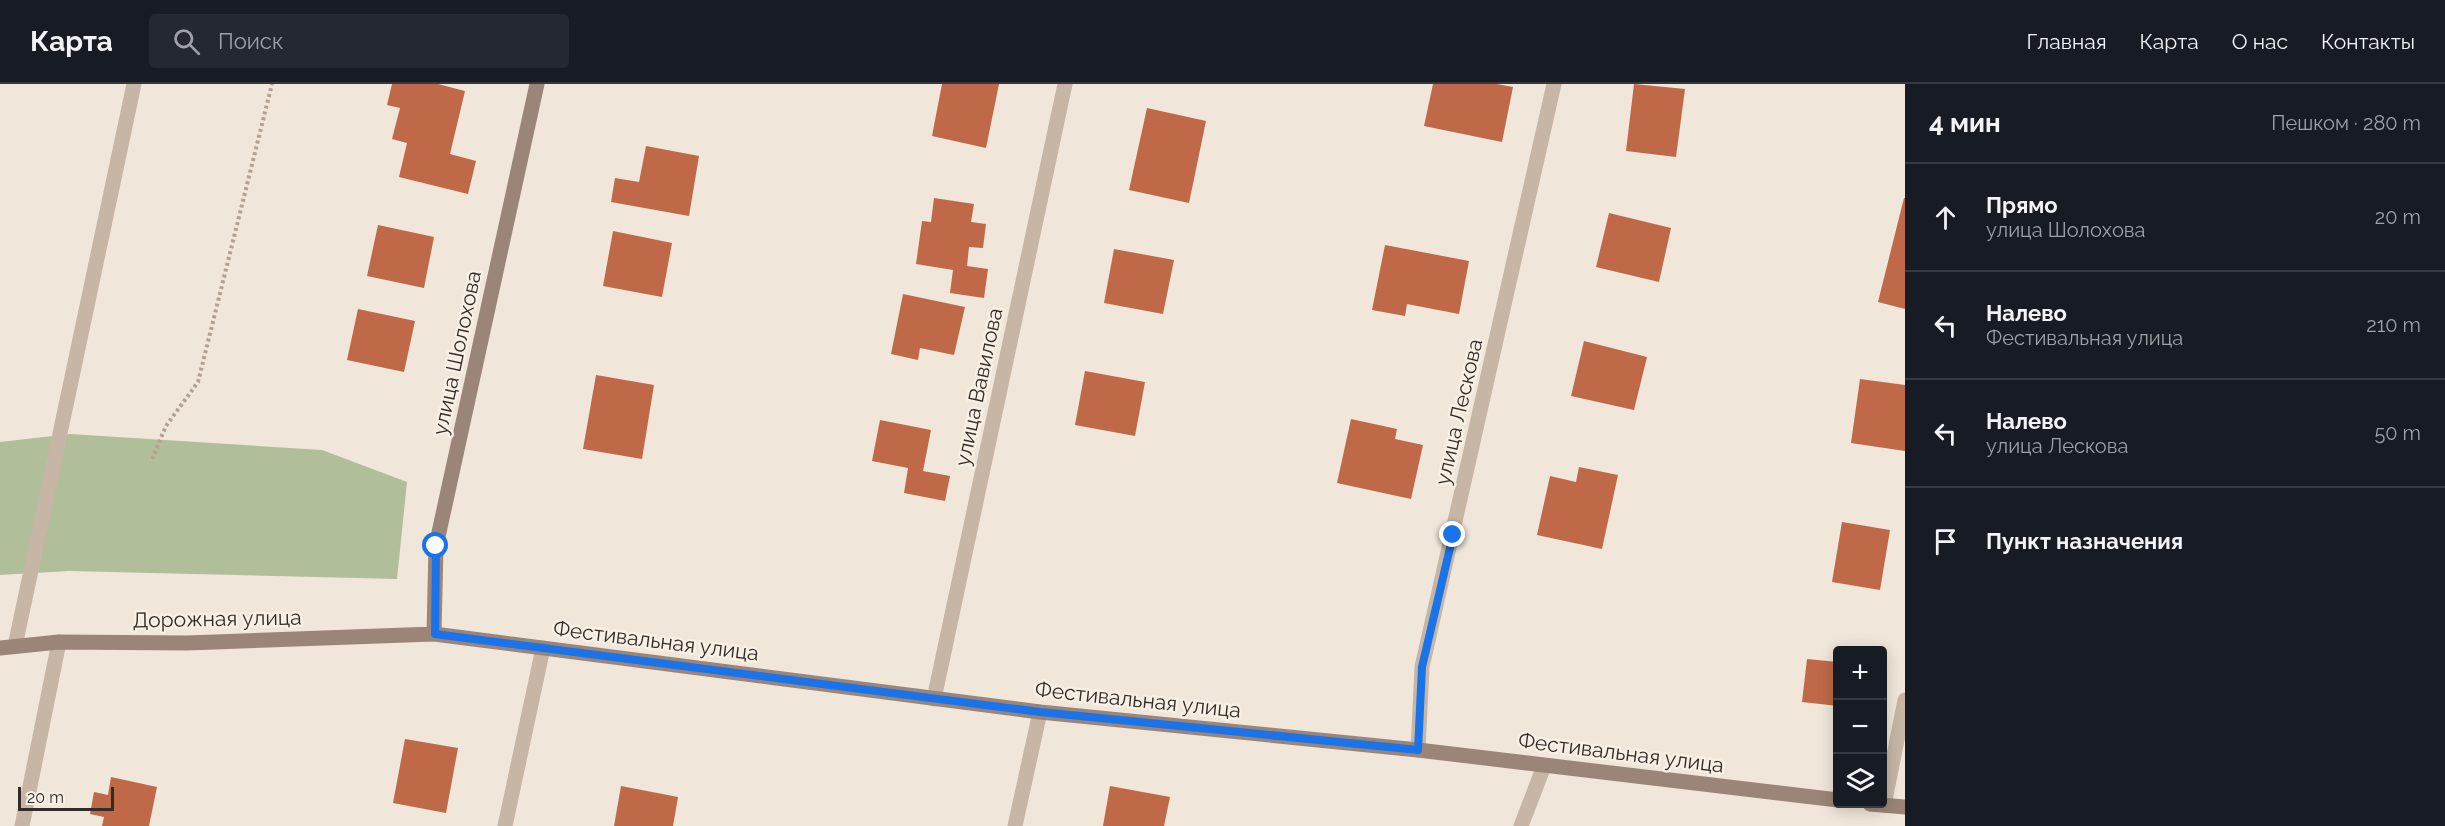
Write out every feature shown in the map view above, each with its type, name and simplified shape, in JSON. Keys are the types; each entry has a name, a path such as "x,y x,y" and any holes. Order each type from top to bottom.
{"street":[{"path":"7,647 134,84"},
{"name":"улица Шолохова","path":"435,634 436,546 537,84"},
{"name":"улица Вавилова","path":"934,699 1065,84"},
{"name":"улица Лескова","path":"1418,750 1422,667 1554,84"},
{"name":"Дорожная улица","path":"7,647 59,642 187,643 435,634"},
{"name":"Фестивальная улица","path":"435,634 1040,712 1418,750 1833,799"},
{"path":"22,826 59,642"},
{"path":"505,826 543,648"},
{"path":"1887,767 1905,700"},
{"path":"1015,826 1040,712"},
{"path":"1521,826 1544,766"},
{"path":"1887,805 1905,807"}],"path":[{"path":"152,459 166,426 198,382 272,84"}],"green space":[{"path":"70,434 322,450 407,482 397,579 69,571 0,575 0,442"}],"building":[{"path":"392,84 438,84 465,91 450,154 476,161 468,194 399,177 407,143 392,139 400,108 387,105"},
{"path":"942,84 999,84 986,148 932,136"},
{"path":"1433,84 1497,84 1513,87 1502,142 1424,126"},
{"path":"1634,84 1685,89 1676,157 1626,151"},
{"path":"1147,108 1206,121 1189,203 1129,190"},
{"path":"646,146 699,156 689,216 611,202 615,178 639,182"},
{"path":"934,198 974,204 971,222 986,224 983,248 969,247 967,266 988,269 984,298 950,293 953,270 916,264 922,221 931,222"},
{"path":"1905,198 1905,309 1878,302"},
{"path":"1609,213 1671,228 1659,282 1596,267"},
{"path":"378,225 434,237 424,288 367,276"},
{"path":"613,231 672,243 662,297 603,286"},
{"path":"1385,245 1469,261 1459,314 1407,304 1405,316 1372,310"},
{"path":"1114,249 1174,260 1163,314 1104,303"},
{"path":"903,294 965,307 954,355 920,348 918,360 891,354"},
{"path":"358,309 415,321 404,372 347,360"},
{"path":"1584,341 1647,357 1634,410 1571,396"},
{"path":"1085,371 1145,382 1135,436 1075,425"},
{"path":"596,375 654,385 642,459 583,449"},
{"path":"1860,379 1905,385 1905,451 1851,443"},
{"path":"1351,419 1397,429 1395,439 1423,445 1411,499 1337,483"},
{"path":"880,420 931,430 923,471 950,476 945,501 904,493 908,468 872,461"},
{"path":"1579,467 1618,475 1602,549 1537,535 1550,476 1576,482"},
{"path":"1842,522 1890,530 1880,590 1832,582"},
{"path":"1807,659 1833,662 1833,705 1802,702"},
{"path":"405,739 458,748 446,813 393,803"},
{"path":"111,777 157,787 149,826 102,826 104,817 90,814 94,792 108,795"},
{"path":"621,786 678,797 673,826 614,826"},
{"path":"1110,786 1170,797 1164,826 1103,826"}],"route":[{"path":"436,546 435,634 1040,712 1418,750 1422,667 1453,535"}]}
